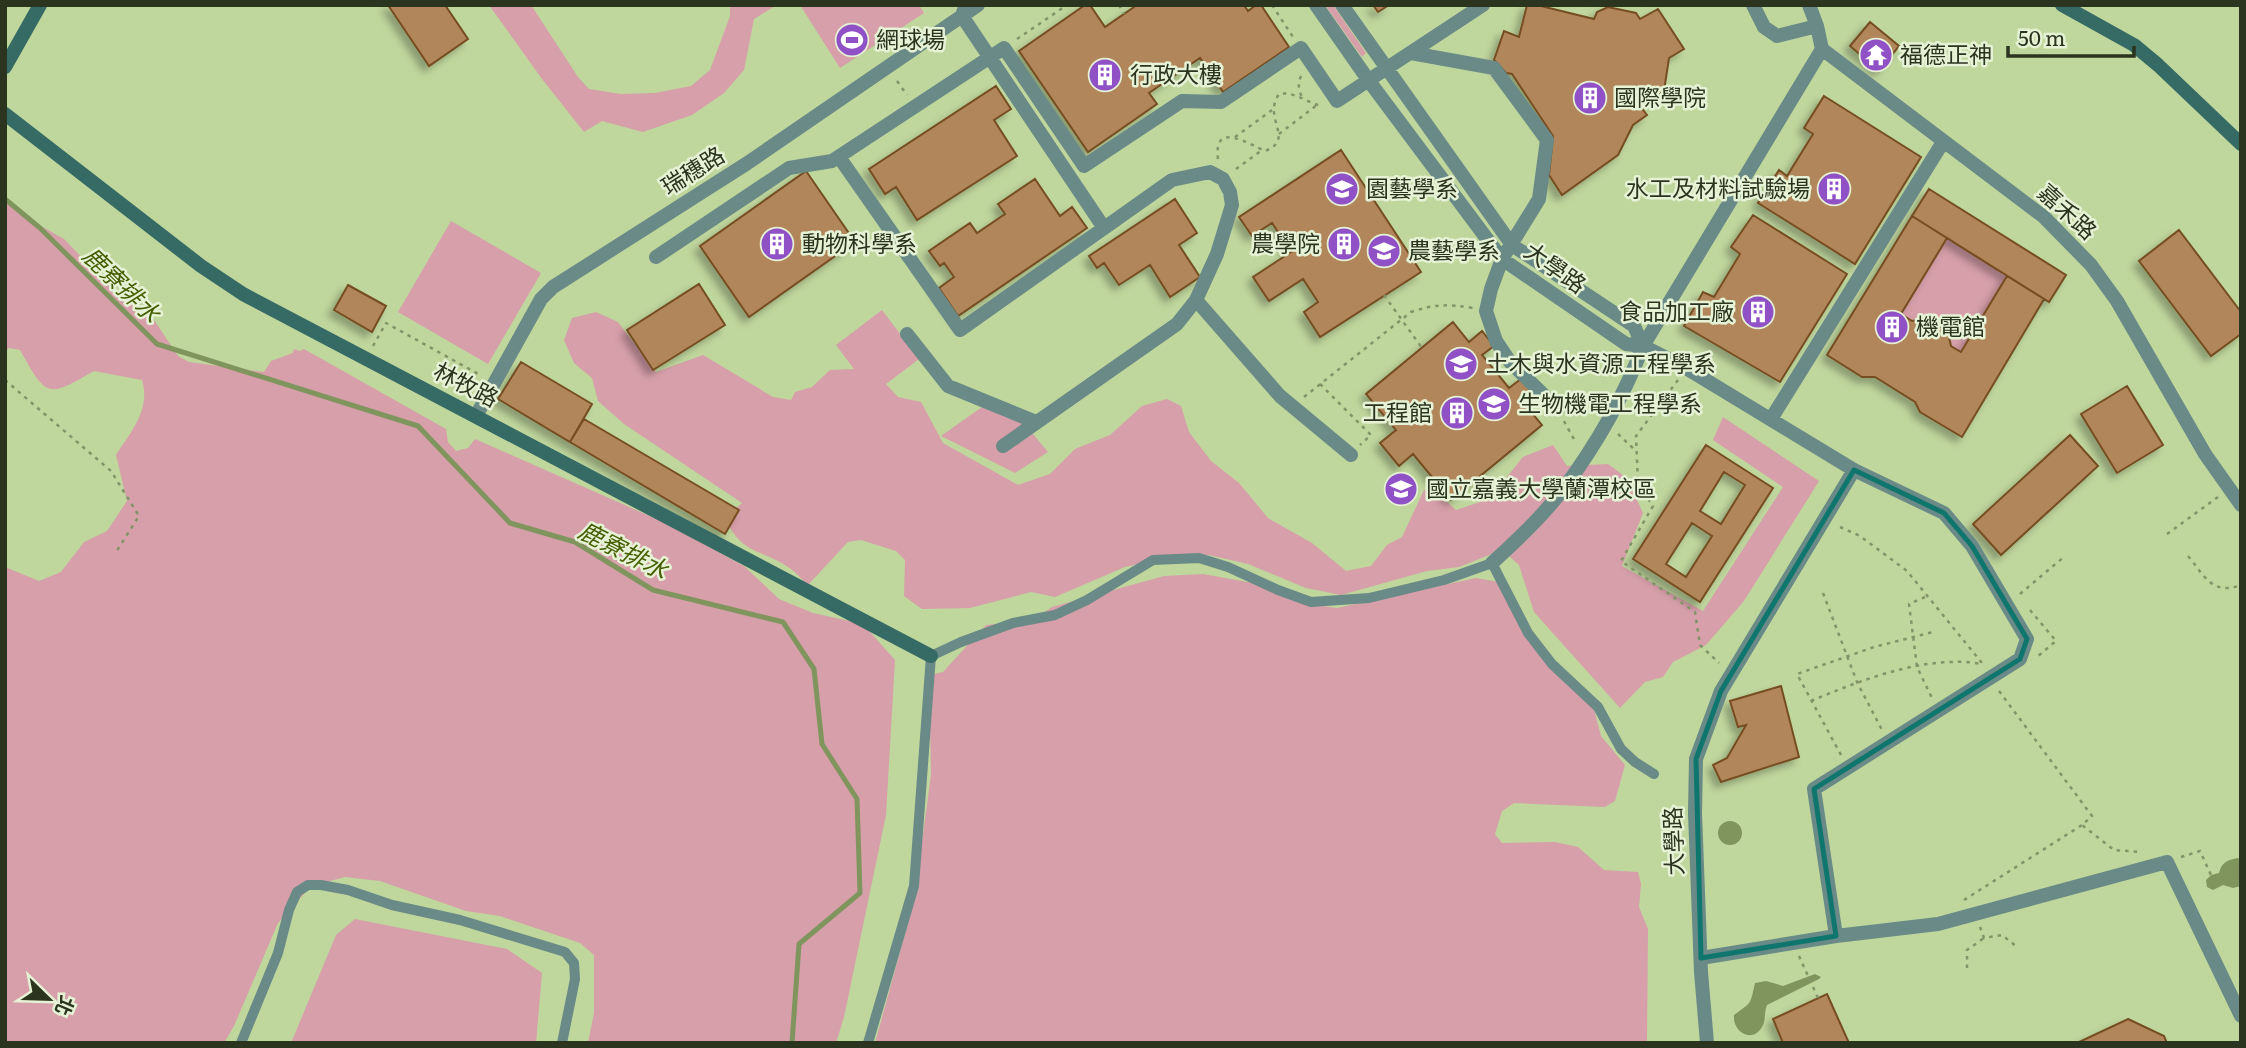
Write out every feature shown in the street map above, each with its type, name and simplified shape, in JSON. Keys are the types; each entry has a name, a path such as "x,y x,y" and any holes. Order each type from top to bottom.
{"street":[{"path":"5,66 40,5"},
{"name":"瑞穗路","path":"477,416 541,299 554,287 746,164 964,11 978,5"},
{"name":"大學路","path":"1316,5 1369,81 1503,259 1626,344 1643,346 1686,368 1854,470 1944,513 1972,546 2027,639 2020,659 1990,676"},
{"path":"1342,5 1511,245 1634,326 1643,346"},
{"path":"656,257 789,168 832,161 839,157 1004,48 1084,166 1182,101 1221,102 1301,48 1338,101 1483,5"},
{"path":"1754,5 1763,27 1777,36 1817,26"},
{"path":"1492,564 1542,514 1601,432 1630,380 1643,346 1822,49 1817,26 1808,5"},
{"path":"2062,5 2134,45 2241,144"},
{"path":"964,11 989,57 1104,228"},
{"name":"嘉禾路","path":"1822,49 2044,217 2091,265 2117,301 2205,454 2241,505"},
{"path":"1411,53 1494,68 1547,140 1539,199 1503,259 1486,311 1496,341 1510,362 1558,409"},
{"name":"林牧路","path":"5,114 201,266 243,294 931,656"},
{"path":"1771,419 1943,142"},
{"path":"839,157 960,330 1172,180 1210,172 1223,180 1230,192 1232,205 1217,254 1196,300 1177,324 1003,446"},
{"path":"1196,300 1280,396 1351,455"},
{"path":"907,334 948,386 1036,422"},
{"name":"大學路","path":"1707,1043 1695,813 1696,759 1721,691 1854,470"},
{"path":"1836,936 1814,789 1990,676"},
{"path":"1701,958 1836,936 1938,924 2167,862 2241,1016"}],"lane":[{"path":"868,1043 914,886 931,656 1013,623 1055,615 1087,600 1153,560 1199,558 1311,601 1369,598 1444,580 1492,564 1528,633 1552,664 1598,707 1621,748 1635,762 1654,774"},
{"path":"241,1043 278,953 297,892 308,885 321,885 460,920 565,952 574,963 575,979 562,1043"}],"path":[{"path":"1004,48 1067,5"},
{"path":"1119,5 1125,14"},
{"path":"1272,5 1301,48"},
{"path":"1303,99 1299,92 1299,81 1303,72 1312,65"},
{"path":"887,66 915,107"},
{"path":"1262,150 1223,180 1218,161 1218,146 1227,137 1234,137 1265,151 1273,148 1279,140 1272,110 1279,94 1293,94 1324,106 1338,101"},
{"path":"1279,134 1317,105"},
{"path":"1234,137 1272,110"},
{"path":"1384,295 1422,348"},
{"path":"1292,406 1411,312 1431,305 1458,305 1486,311"},
{"path":"372,348 386,323 494,383"},
{"path":"1686,368 1636,436 1638,484 1653,506 1621,561 1695,612 1700,645 1730,675"},
{"path":"5,380 111,471 139,516 116,552"},
{"path":"1320,384 1371,435 1351,455"},
{"path":"1558,409 1583,458"},
{"path":"1601,432 1619,434 1637,452"},
{"path":"2167,534 2229,489"},
{"path":"1824,520 1860,536 1907,572 1990,676 2092,816 1958,904"},
{"path":"2018,596 2065,556"},
{"path":"2188,556 2210,583 2222,589 2241,585"},
{"path":"1824,593 1857,682 1889,742"},
{"path":"1927,596 1909,604 1917,667 1939,710"},
{"path":"2026,605 2056,641 2036,657"},
{"path":"1848,767 1797,674 1874,647 1933,632"},
{"path":"1811,701 1857,682 1917,667 1956,662 1990,676"},
{"path":"2082,825 2114,850 2139,851 2167,862 2200,851 2211,875"},
{"path":"1974,914 1984,938"},
{"path":"1967,968 1968,950 1984,938 2002,935 2016,946"},
{"path":"1804,969 1818,998"}],"highlighted area":[{"path":"1854,470 1944,513 1972,546 2027,639 2020,659 1814,789 1836,936 1701,958 1696,759 1721,691"}],"shaded area":[{"path":"489,5 531,5 578,77 589,89 621,94 655,93 691,86 710,70 730,16 730,5 775,6 754,19 744,70 724,93 692,115 643,132 602,121 584,132"},
{"name":"網球場","path":"800,5 919,5 924,13 840,68"},
{"path":"1325,5 1333,5 1366,53 1362,57"},
{"path":"5,201 32,221 64,239 116,293 148,311 178,356 189,362 264,372 271,361 293,353 294,349 304,349 446,429 448,442 456,451 468,448 475,439 661,521 744,566 779,599 813,613 863,624 895,660 886,815 844,1017 836,1043 588,1043 594,1013 594,955 580,943 500,916 466,911 380,881 345,877 311,886 278,923 234,1026 224,1043 5,1043 5,567 39,581 61,572 84,542 107,531 127,501 116,455 138,420 144,391 142,380 94,371 66,386 49,389 36,377 20,350 9,348 5,351"},
{"path":"451,221 541,273 488,364 398,312"},
{"path":"1947,238 2007,276 1961,352 1901,314"},
{"path":"882,310 919,359 886,384 898,397 921,402 943,443 1018,485 1050,474 1075,449 1110,435 1142,406 1167,399 1181,406 1189,432 1211,461 1239,483 1268,518 1312,543 1346,571 1371,566 1387,545 1402,537 1424,490 1432,488 1456,510 1489,499 1523,457 1553,445 1567,466 1608,464 1627,478 1643,513 1622,566 1703,611 1783,487 1713,440 1723,417 1819,481 1744,601 1706,645 1673,662 1663,677 1645,682 1620,708 1534,612 1519,565 1502,550 1459,567 1427,571 1341,595 1306,588 1248,564 1209,555 1174,556 1125,567 1055,597 1031,592 970,608 922,609 904,596 905,560 896,551 861,540 848,542 808,585 781,562 754,550 738,539 725,518 742,503 624,424 598,401 592,378 574,363 564,340 572,318 596,312 618,322 656,372 703,355 773,397 791,400 795,392 812,387 830,370 854,369 836,345"},
{"path":"982,407 1023,422 1048,452 1015,473 941,436"},
{"path":"1203,574 1258,584 1309,604 1337,608 1476,578 1499,582 1523,629 1592,701 1601,736 1625,765 1615,801 1605,807 1514,803 1502,811 1495,834 1502,843 1555,842 1578,847 1604,870 1638,872 1641,884 1639,907 1648,929 1647,1043 875,1043 914,901 931,775 929,675 943,672 986,625 1033,620 1052,607 1164,576"},
{"path":"1730,821 1738,825 1742,833 1738,841 1730,845 1722,841 1718,833 1722,825"},
{"path":"2238,858 2241,860 2241,886 2233,888 2223,885 2213,890 2207,887 2206,880 2211,875 2219,873 2226,862"},
{"path":"355,919 507,949 542,973 536,1043 291,1043 336,935"},
{"path":"1815,974 1821,977 1767,1005 1763,1025 1758,1032 1748,1035 1739,1031 1734,1015 1749,1002 1755,983 1766,981 1783,986"}],"building":[{"path":"388,5 445,5 468,39 429,66"},
{"name":"行政大樓","path":"1085,5 1090,5 1105,27 1137,5 1244,5 1248,11 1261,5 1289,47 1223,92 1200,58 1149,93 1157,104 1088,152 1019,51"},
{"path":"1373,5 1389,5 1378,12"},
{"name":"國際學院","path":"1527,5 1594,19 1597,12 1608,7 1636,13 1640,19 1658,9 1684,49 1669,58 1664,91 1640,106 1647,115 1633,125 1618,155 1562,195 1549,175 1553,136 1512,74 1506,73 1494,60 1504,31 1519,37"},
{"name":"福德正神","path":"1870,22 1899,46 1879,71 1850,46"},
{"path":"996,86 1011,109 994,120 1017,156 917,220 896,187 885,194 869,169"},
{"name":"水工及材料試驗場","path":"1824,96 1921,157 1855,264 1758,203 1779,170 1787,176 1813,134 1804,128"},
{"name":"農學院","path":"1341,150 1421,272 1320,337 1304,312 1318,302 1303,279 1269,301 1253,277 1291,252 1272,223 1252,236 1239,217"},
{"name":"動物科學系","path":"806,171 855,242 749,317 700,246"},
{"path":"1035,179 1060,216 1072,207 1087,228 958,316 939,288 954,277 944,263 940,266 929,251 970,223 977,233 1005,214 998,204"},
{"path":"1929,189 2066,275 2049,302 1912,216"},
{"path":"1175,199 1197,233 1179,245 1200,277 1170,297 1150,265 1119,285 1104,263 1097,268 1089,256"},
{"name":"食品加工廠","path":"1753,215 1847,274 1780,382 1684,326 1703,292 1714,297 1740,254 1731,247"},
{"name":"機電館","path":"1912,216 1947,238 1901,314 1912,321 1927,318 1948,332 1951,346 1961,352 2007,276 2044,299 1962,437 1920,412 1915,402 1875,377 1862,377 1827,355"},
{"path":"2179,230 2241,312 2241,334 2211,356 2139,261"},
{"path":"699,284 725,325 653,370 627,330"},
{"path":"348,285 386,306 372,332 334,310"},
{"name":"工程館","path":"1453,322 1469,342 1482,331 1494,346 1482,355 1509,388 1522,378 1534,392 1522,401 1542,425 1451,500 1413,454 1399,466 1380,443 1396,430 1366,394"},
{"path":"521,362 592,404 570,442 498,399"},
{"path":"2127,386 2163,445 2117,473 2081,414"},
{"path":"584,419 739,510 725,534 570,442"},
{"path":"2070,435 2098,466 2001,555 1973,524"},
{"path":"1706,445 1773,488 1700,602 1633,559","holes":["1724,472 1745,485 1721,524 1700,511","1692,523 1712,536 1686,577 1666,564"]},
{"path":"1781,686 1799,757 1721,782 1713,765 1727,758 1746,725 1738,727 1730,701"},
{"path":"1827,994 1849,1043 1783,1043 1773,1019"},
{"path":"2128,1019 2164,1036 2167,1043 2077,1043"}],"waterway":[{"name":"鹿寮排水","path":"5,199 40,228 157,344 418,426 510,523 575,542 653,590 783,622 814,669 822,744 857,799 860,893 799,944 792,1043"}],"place":[{"name":"網球場","path":"852,40"},
{"name":"福德正神","path":"1876,55"},
{"name":"行政大樓","path":"1105,75"},
{"name":"國際學院","path":"1590,98"},
{"name":"園藝學系","path":"1342,189"},
{"name":"水工及材料試驗場","path":"1834,189"},
{"name":"動物科學系","path":"777,244"},
{"name":"農學院","path":"1344,244"},
{"name":"農藝學系","path":"1384,251"},
{"name":"食品加工廠","path":"1758,312"},
{"name":"機電館","path":"1892,327"},
{"name":"土木與水資源工程學系","path":"1461,364"},
{"name":"生物機電工程學系","path":"1494,404"},
{"name":"工程館","path":"1457,413"},
{"name":"國立嘉義大學蘭潭校區","path":"1401,489"}]}
